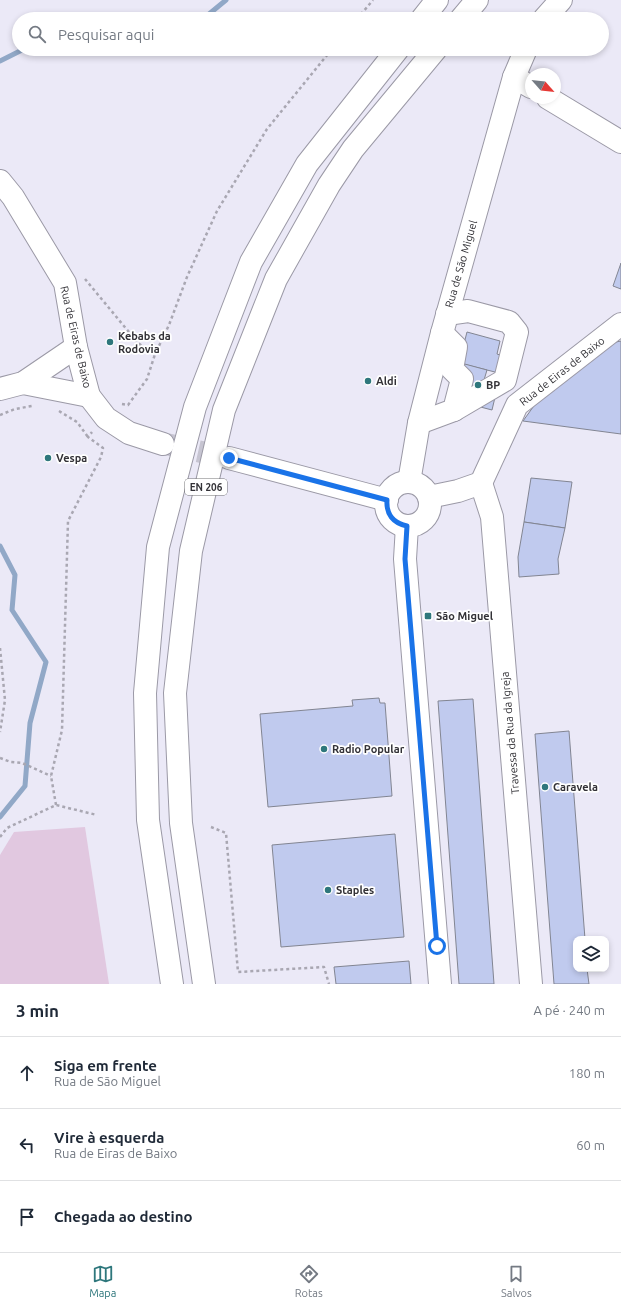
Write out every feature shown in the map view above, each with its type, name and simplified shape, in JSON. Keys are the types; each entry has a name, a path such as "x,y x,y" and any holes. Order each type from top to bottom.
{"main road":[{"path":"428,12 437,0"},
{"path":"468,12 477,0"},
{"path":"550,12 561,0"},
{"name":"EN 206","path":"172,984 148,820 145,693 158,547 196,407 250,262 307,164 392,56"},
{"name":"EN 206","path":"204,984 181,823 175,692 191,552 224,410 276,279 329,184 353,149 430,56"},
{"name":"Rua de São Miguel","path":"409,482 419,423 444,324 522,82 525,56"},
{"path":"558,104 621,142"},
{"name":"Rua de Eiras de Baixo","path":"0,181 13,197 65,283 76,347 89,396 106,418 129,433 163,444"},
{"path":"419,423 454,410 505,380 517,332 509,322 468,311 444,324 456,348 452,369 462,379 454,410"},
{"name":"Rua de Eiras de Baixo","path":"481,483 517,405 621,324"},
{"path":"0,390 23,383 76,347"},
{"path":"23,383 89,396"},
{"path":"229,458 387,500"},
{"path":"409,482 416,483 422,487 429,497 429,511 426,517 414,525 407,526 395,522 386,506 389,494 397,485 409,482"},
{"path":"429,497 458,491 481,483"},
{"name":"Travessa da Rua da Igreja","path":"481,483 492,517 531,984"},
{"path":"407,526 405,559 440,984"}],"path":[{"path":"363,12 373,0"},
{"path":"115,404 128,405 147,379 187,277 217,211 267,129 326,56"},
{"path":"84,278 138,343 148,350 158,348"},
{"path":"0,414 15,409 38,405"},
{"path":"56,805 51,776 62,730 68,520 101,457 103,448 88,437 77,422 58,411"},
{"path":"88,437 94,430"},
{"path":"0,648 5,700 0,732"},
{"path":"0,758 11,762 22,763 51,776"},
{"path":"0,837 7,828 56,805 97,815"},
{"path":"211,827 226,833 238,972 324,967 329,984"}],"shaded area":[{"path":"85,827 109,984 0,984 0,855 14,832"}],"building":[{"path":"621,263 621,289 613,286"},
{"path":"467,332 500,341 497,354 503,356 499,373 459,363"},
{"path":"621,341 621,434 523,421 536,403 611,343"},
{"path":"461,363 487,370 481,390 496,393 492,410 446,398"},
{"path":"531,478 572,482 565,528 524,522"},
{"path":"524,522 565,528 558,559 559,574 519,577 518,557"},
{"path":"379,698 380,703 385,703 392,796 268,807 260,714 353,706 352,700"},
{"path":"473,699 494,984 459,984 438,701"},
{"path":"569,731 585,936 573,936 573,972 587,972 589,984 554,984 535,734"},
{"path":"395,834 404,937 281,947 272,845"},
{"path":"409,961 411,984 336,984 334,967"}],"waterway":[{"path":"211,12 226,0"},
{"path":"0,61 12,55"},
{"path":"0,546 15,575 12,610 46,662 30,723 25,786 0,817"}],"tunnel":[{"path":"166,444 229,458"}],"place":[{"name":"Kebabs da Rodovia","path":"110,342"},
{"name":"Aldi","path":"368,381"},
{"name":"BP","path":"478,385"},
{"name":"Vespa","path":"48,458"},
{"name":"São Miguel","path":"428,616"},
{"name":"Radio Popular","path":"324,749"},
{"name":"Caravela","path":"545,787"},
{"name":"Staples","path":"328,890"}],"route":[{"path":"229,458 355,490 387,500 386,506 391,517 395,522 407,526 405,559 437,946"}]}
